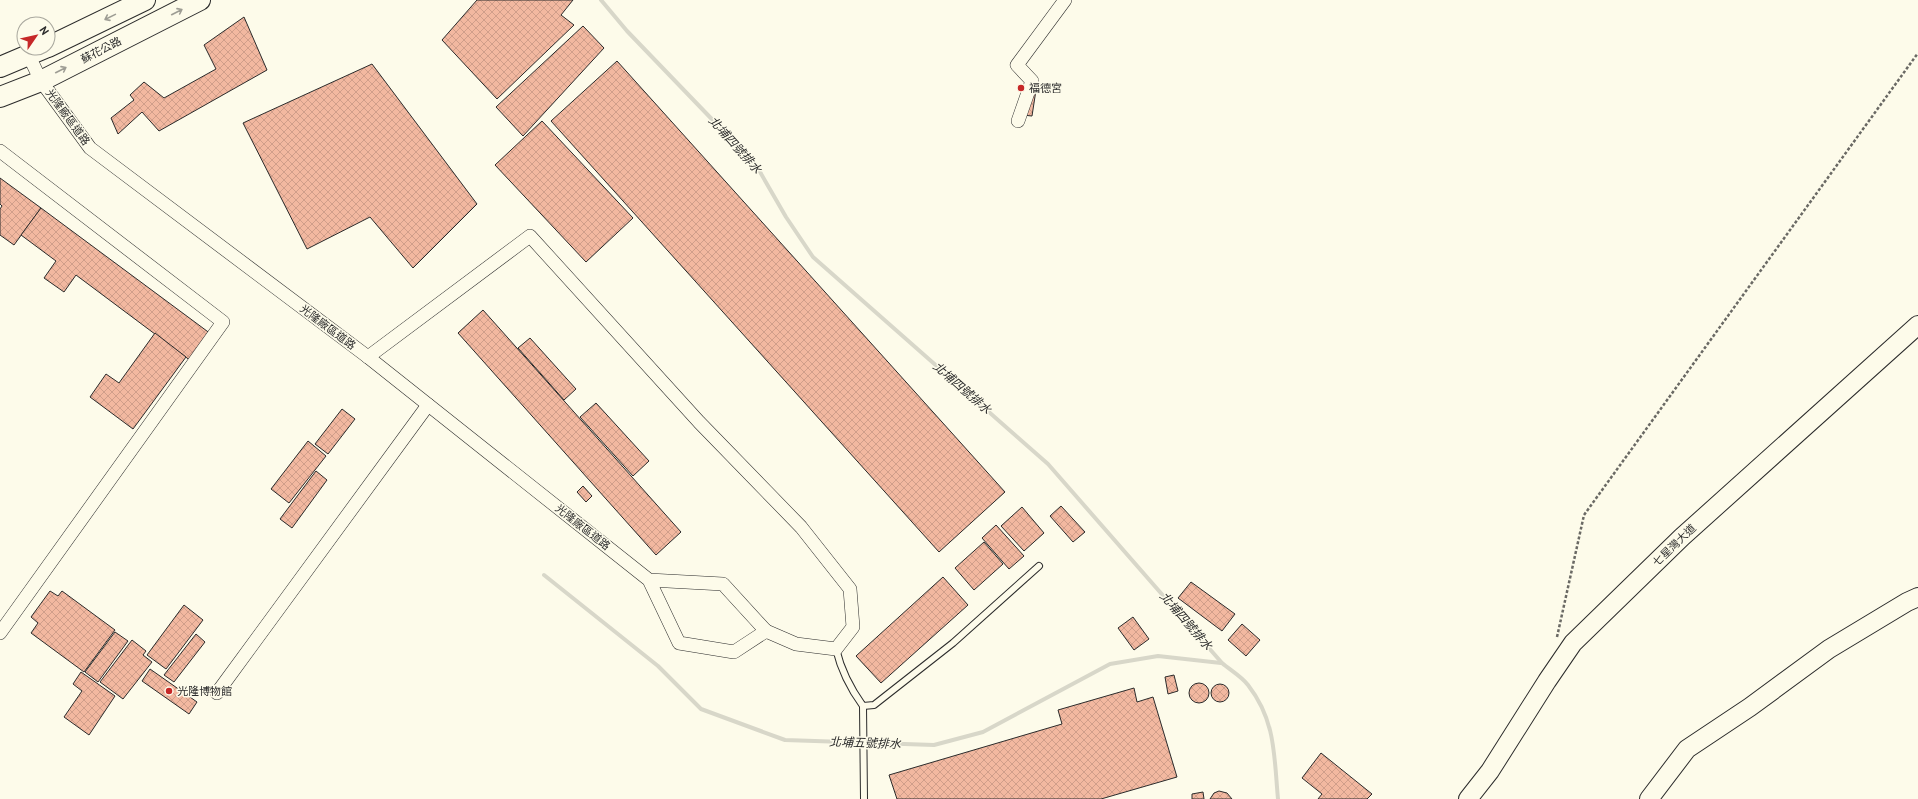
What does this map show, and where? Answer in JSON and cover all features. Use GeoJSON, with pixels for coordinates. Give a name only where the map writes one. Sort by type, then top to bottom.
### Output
{"type":"FeatureCollection","features":[{"type":"Feature","properties":{"kind":"main road"},"geometry":{"type":"LineString","coordinates":[[56,43],[145,0]]}},
{"type":"Feature","properties":{"kind":"main road","name":"蘇花公路"},"geometry":{"type":"LineString","coordinates":[[0,97],[41,81],[200,0]]}},
{"type":"Feature","properties":{"kind":"main road"},"geometry":{"type":"LineString","coordinates":[[0,67],[27,56]]}},
{"type":"Feature","properties":{"kind":"street"},"geometry":{"type":"LineString","coordinates":[[1018,121],[1032,80],[1017,65],[1065,0]]}},
{"type":"Feature","properties":{"kind":"street","name":"光隆廠區道路"},"geometry":{"type":"LineString","coordinates":[[38,56],[41,81],[90,148],[368,357],[649,580],[679,643],[734,652],[766,630]]}},
{"type":"Feature","properties":{"kind":"street"},"geometry":{"type":"LineString","coordinates":[[0,151],[223,322],[0,633]]}},
{"type":"Feature","properties":{"kind":"street"},"geometry":{"type":"LineString","coordinates":[[368,357],[530,236],[700,422],[801,527],[850,589],[853,627],[836,649],[796,644],[766,630],[723,584],[649,580]]}},
{"type":"Feature","properties":{"kind":"street","name":"七星灣大道"},"geometry":{"type":"LineString","coordinates":[[1468,799],[1490,771],[1547,680],[1573,644],[1682,536],[1918,325]]}},
{"type":"Feature","properties":{"kind":"street"},"geometry":{"type":"LineString","coordinates":[[217,693],[428,405]]}},
{"type":"Feature","properties":{"kind":"street"},"geometry":{"type":"LineString","coordinates":[[1648,799],[1686,749],[1750,707],[1829,649],[1907,602],[1918,597]]}},
{"type":"Feature","properties":{"kind":"lane"},"geometry":{"type":"LineString","coordinates":[[863,706],[874,705],[908,680],[953,643],[1038,566]]}},
{"type":"Feature","properties":{"kind":"lane"},"geometry":{"type":"LineString","coordinates":[[836,649],[840,667],[863,706],[864,799]]}},
{"type":"Feature","properties":{"kind":"path"},"geometry":{"type":"LineString","coordinates":[[1555,643],[1584,515],[1918,53]]}},
{"type":"Feature","properties":{"kind":"building"},"geometry":{"type":"Polygon","coordinates":[[[477,0],[573,0],[561,15],[574,25],[497,99],[442,40],[477,0]]]}},
{"type":"Feature","properties":{"kind":"building"},"geometry":{"type":"Polygon","coordinates":[[[244,17],[267,70],[159,131],[142,112],[118,134],[111,118],[134,100],[130,95],[144,82],[164,98],[216,69],[204,45],[244,17]]]}},
{"type":"Feature","properties":{"kind":"building"},"geometry":{"type":"Polygon","coordinates":[[[583,26],[604,48],[523,136],[496,107],[583,26]]]}},
{"type":"Feature","properties":{"kind":"building"},"geometry":{"type":"Polygon","coordinates":[[[617,61],[1005,492],[939,552],[551,121],[617,61]]]}},
{"type":"Feature","properties":{"kind":"building"},"geometry":{"type":"Polygon","coordinates":[[[372,64],[477,204],[413,268],[370,217],[307,249],[243,123],[372,64]]]}},
{"type":"Feature","properties":{"kind":"building"},"geometry":{"type":"Polygon","coordinates":[[[1027,88],[1036,90],[1032,116],[1022,115],[1027,88]]]}},
{"type":"Feature","properties":{"kind":"building"},"geometry":{"type":"Polygon","coordinates":[[[542,121],[633,218],[586,262],[495,165],[542,121]]]}},
{"type":"Feature","properties":{"kind":"building"},"geometry":{"type":"Polygon","coordinates":[[[0,178],[41,208],[14,245],[0,235],[0,209],[2,206],[0,204],[0,178]]]}},
{"type":"Feature","properties":{"kind":"building"},"geometry":{"type":"Polygon","coordinates":[[[41,208],[215,337],[195,364],[76,275],[64,292],[44,278],[56,261],[21,235],[41,208]]]}},
{"type":"Feature","properties":{"kind":"building"},"geometry":{"type":"Polygon","coordinates":[[[483,310],[681,532],[656,555],[458,333],[483,310]]]}},
{"type":"Feature","properties":{"kind":"building"},"geometry":{"type":"Polygon","coordinates":[[[155,333],[186,357],[133,429],[90,397],[106,374],[119,383],[155,333]]]}},
{"type":"Feature","properties":{"kind":"building"},"geometry":{"type":"Polygon","coordinates":[[[530,338],[576,389],[564,400],[518,348],[530,338]]]}},
{"type":"Feature","properties":{"kind":"building"},"geometry":{"type":"Polygon","coordinates":[[[596,403],[649,461],[633,476],[580,417],[596,403]]]}},
{"type":"Feature","properties":{"kind":"building"},"geometry":{"type":"Polygon","coordinates":[[[342,409],[355,419],[328,454],[315,444],[342,409]]]}},
{"type":"Feature","properties":{"kind":"building"},"geometry":{"type":"Polygon","coordinates":[[[308,441],[326,456],[289,503],[271,489],[308,441]]]}},
{"type":"Feature","properties":{"kind":"building"},"geometry":{"type":"Polygon","coordinates":[[[316,471],[327,480],[292,528],[280,519],[316,471]]]}},
{"type":"Feature","properties":{"kind":"building"},"geometry":{"type":"Polygon","coordinates":[[[583,486],[592,496],[586,502],[577,492],[583,486]]]}},
{"type":"Feature","properties":{"kind":"building"},"geometry":{"type":"Polygon","coordinates":[[[1061,506],[1085,532],[1073,542],[1050,516],[1061,506]]]}},
{"type":"Feature","properties":{"kind":"building"},"geometry":{"type":"Polygon","coordinates":[[[1022,507],[1044,533],[1024,551],[1001,526],[1022,507]]]}},
{"type":"Feature","properties":{"kind":"building"},"geometry":{"type":"Polygon","coordinates":[[[996,525],[1024,556],[1009,569],[982,538],[996,525]]]}},
{"type":"Feature","properties":{"kind":"building"},"geometry":{"type":"Polygon","coordinates":[[[984,542],[1003,564],[974,590],[955,568],[984,542]]]}},
{"type":"Feature","properties":{"kind":"building"},"geometry":{"type":"Polygon","coordinates":[[[943,577],[968,605],[881,683],[856,656],[943,577]]]}},
{"type":"Feature","properties":{"kind":"building"},"geometry":{"type":"Polygon","coordinates":[[[1191,582],[1235,614],[1222,631],[1178,598],[1191,582]]]}},
{"type":"Feature","properties":{"kind":"building"},"geometry":{"type":"Polygon","coordinates":[[[50,591],[58,596],[62,591],[115,630],[84,672],[31,633],[38,623],[31,617],[50,591]]]}},
{"type":"Feature","properties":{"kind":"building"},"geometry":{"type":"Polygon","coordinates":[[[184,605],[203,620],[166,669],[147,655],[184,605]]]}},
{"type":"Feature","properties":{"kind":"building"},"geometry":{"type":"Polygon","coordinates":[[[1133,617],[1149,639],[1134,650],[1118,628],[1133,617]]]}},
{"type":"Feature","properties":{"kind":"building"},"geometry":{"type":"Polygon","coordinates":[[[1242,624],[1260,640],[1246,656],[1228,640],[1242,624]]]}},
{"type":"Feature","properties":{"kind":"building"},"geometry":{"type":"Polygon","coordinates":[[[115,632],[128,641],[98,682],[85,672],[115,632]]]}},
{"type":"Feature","properties":{"kind":"building"},"geometry":{"type":"Polygon","coordinates":[[[196,634],[205,642],[174,682],[164,675],[196,634]]]}},
{"type":"Feature","properties":{"kind":"building"},"geometry":{"type":"Polygon","coordinates":[[[132,640],[146,651],[143,655],[152,662],[123,699],[100,682],[132,640]]]}},
{"type":"Feature","properties":{"kind":"building","name":"光隆博物館"},"geometry":{"type":"Polygon","coordinates":[[[150,669],[197,702],[189,714],[142,681],[150,669]]]}},
{"type":"Feature","properties":{"kind":"building"},"geometry":{"type":"Polygon","coordinates":[[[81,672],[115,696],[89,735],[64,717],[82,691],[73,684],[81,672]]]}},
{"type":"Feature","properties":{"kind":"building"},"geometry":{"type":"Polygon","coordinates":[[[1174,675],[1178,691],[1168,694],[1165,677],[1174,675]]]}},
{"type":"Feature","properties":{"kind":"building"},"geometry":{"type":"Polygon","coordinates":[[[1199,683],[1206,686],[1209,693],[1206,700],[1199,703],[1192,700],[1189,693],[1192,686],[1199,683]]]}},
{"type":"Feature","properties":{"kind":"building"},"geometry":{"type":"Polygon","coordinates":[[[1220,684],[1224,685],[1228,689],[1228,697],[1224,701],[1220,702],[1216,701],[1212,697],[1211,693],[1212,689],[1216,685],[1220,684]]]}},
{"type":"Feature","properties":{"kind":"building"},"geometry":{"type":"Polygon","coordinates":[[[1134,688],[1137,702],[1153,697],[1177,777],[1101,799],[897,799],[889,775],[1062,724],[1058,710],[1134,688]]]}},
{"type":"Feature","properties":{"kind":"building"},"geometry":{"type":"Polygon","coordinates":[[[1321,753],[1372,794],[1367,799],[1318,799],[1322,794],[1302,778],[1321,753]]]}},
{"type":"Feature","properties":{"kind":"building"},"geometry":{"type":"Polygon","coordinates":[[[1219,791],[1227,793],[1232,799],[1210,799],[1214,793],[1219,791]]]}},
{"type":"Feature","properties":{"kind":"building"},"geometry":{"type":"Polygon","coordinates":[[[1203,792],[1204,799],[1192,799],[1192,794],[1203,792]]]}},
{"type":"Feature","properties":{"kind":"waterway","name":"北埔四號排水"},"geometry":{"type":"LineString","coordinates":[[601,0],[627,31],[756,165],[786,217],[813,257],[1048,464],[1222,663],[1248,685],[1257,698],[1269,726],[1274,754],[1278,799]]}},
{"type":"Feature","properties":{"kind":"waterway","name":"北埔五號排水"},"geometry":{"type":"LineString","coordinates":[[544,575],[658,666],[701,709],[785,740],[934,745],[983,732],[1110,664],[1158,656],[1221,663]]}},
{"type":"Feature","properties":{"kind":"place","name":"福德宮"},"geometry":{"type":"Point","coordinates":[1021,88]}},
{"type":"Feature","properties":{"kind":"place","name":"光隆博物館"},"geometry":{"type":"Point","coordinates":[169,691]}}]}
